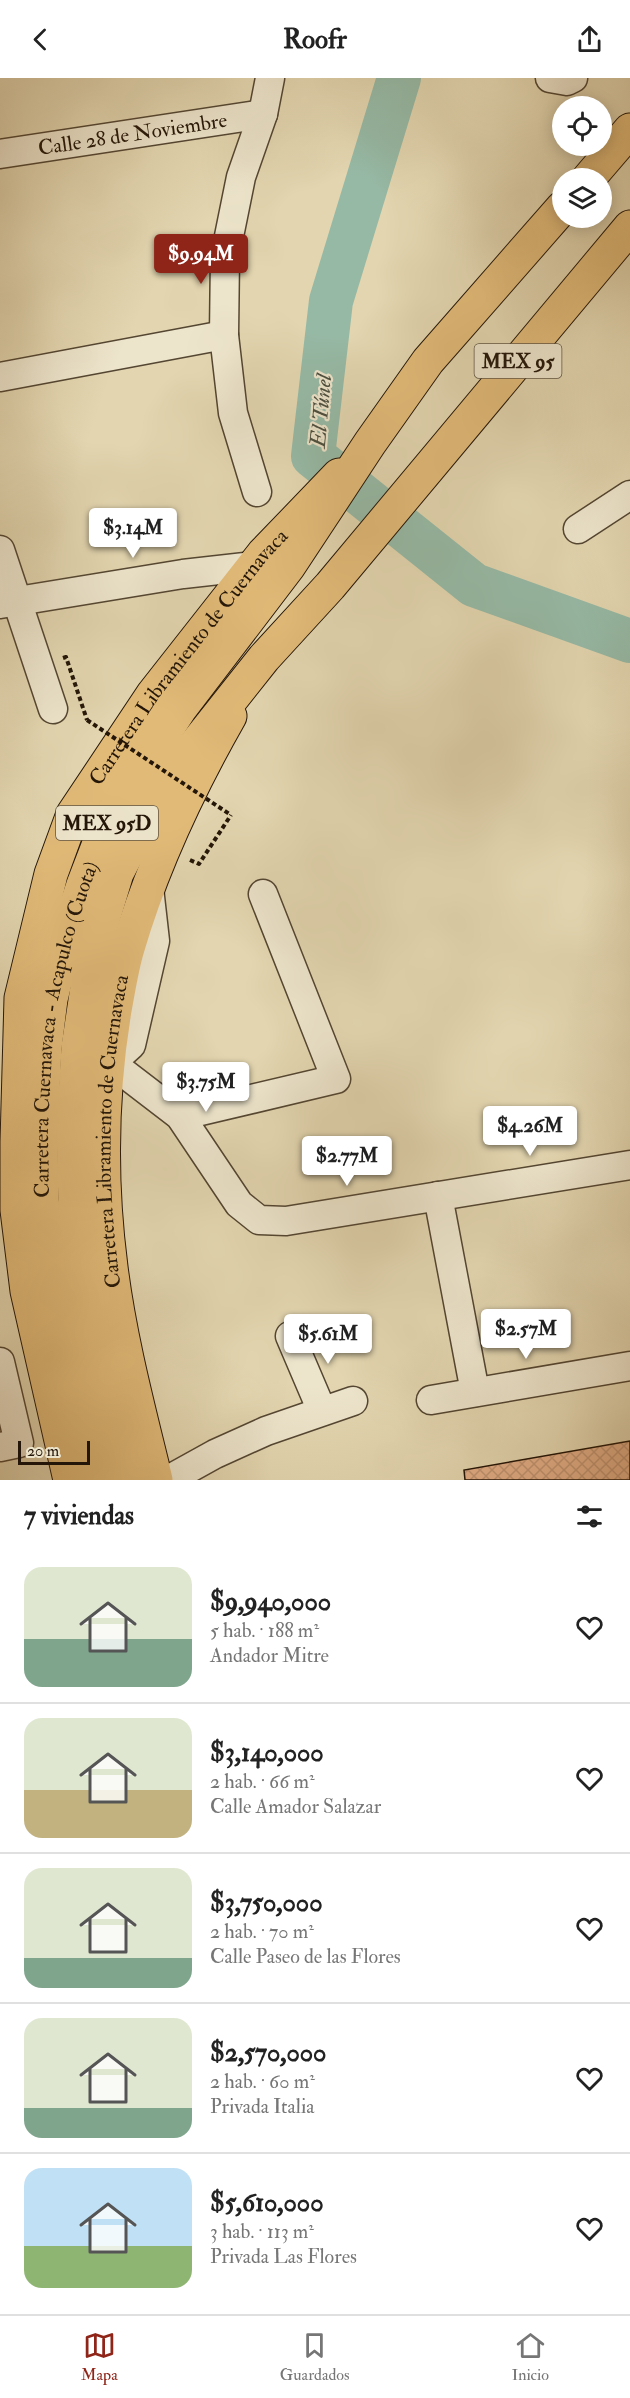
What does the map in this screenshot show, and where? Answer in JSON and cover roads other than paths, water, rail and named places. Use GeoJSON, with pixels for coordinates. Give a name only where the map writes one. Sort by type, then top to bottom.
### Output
{"type":"FeatureCollection","features":[{"type":"Feature","properties":{"kind":"main road"},"geometry":{"type":"LineString","coordinates":[[598,168],[630,130]]}},
{"type":"Feature","properties":{"kind":"main road","name":"MEX 95"},"geometry":{"type":"LineString","coordinates":[[370,443],[428,361],[552,220]]}},
{"type":"Feature","properties":{"kind":"main road","name":"Carretera Libramiento de Cuernavaca"},"geometry":{"type":"LineString","coordinates":[[156,1480],[125,1346],[111,1267],[103,1128],[107,1058],[127,949],[163,846],[210,752],[264,658],[330,586],[630,227]]}},
{"type":"Feature","properties":{"kind":"main road","name":"Carretera Cuernavaca - Acapulco (Cuota)"},"geometry":{"type":"LineString","coordinates":[[102,1480],[54,1281],[42,1200],[41,1130],[45,1048],[51,999],[66,937],[108,820],[180,709],[268,562],[370,443]]}},
{"type":"Feature","properties":{"kind":"main road","name":"Carretera Libramiento de Cuernavaca"},"geometry":{"type":"LineString","coordinates":[[70,1480],[27,1291],[17,1210],[21,998],[51,874],[74,814],[153,694],[268,562]]}},
{"type":"Feature","properties":{"kind":"main road","name":"Carretera Cuernavaca - Acapulco (Cuota)"},"geometry":{"type":"LineString","coordinates":[[128,1480],[98,1355],[83,1277],[75,1206],[74,1115],[78,1047],[88,981],[98,936],[117,873],[130,846],[160,793],[264,658]]}},
{"type":"Feature","properties":{"kind":"street"},"geometry":{"type":"LineString","coordinates":[[257,492],[233,413],[224,335],[225,256],[241,177],[263,114],[270,78]]}},
{"type":"Feature","properties":{"kind":"street"},"geometry":{"type":"LineString","coordinates":[[550,78],[567,81],[573,78]]}},
{"type":"Feature","properties":{"kind":"street","name":"Calle 28 de Noviembre"},"geometry":{"type":"LineString","coordinates":[[0,154],[263,114]]}},
{"type":"Feature","properties":{"kind":"street"},"geometry":{"type":"LineString","coordinates":[[0,377],[224,335]]}},
{"type":"Feature","properties":{"kind":"street"},"geometry":{"type":"LineString","coordinates":[[578,530],[630,495]]}},
{"type":"Feature","properties":{"kind":"street"},"geometry":{"type":"LineString","coordinates":[[0,550],[9,602],[53,709]]}},
{"type":"Feature","properties":{"kind":"street"},"geometry":{"type":"LineString","coordinates":[[9,602],[268,562]]}},
{"type":"Feature","properties":{"kind":"street"},"geometry":{"type":"LineString","coordinates":[[180,1116],[336,1079],[263,894]]}},
{"type":"Feature","properties":{"kind":"street"},"geometry":{"type":"LineString","coordinates":[[107,1058],[180,1116],[239,1204],[259,1220],[286,1221],[630,1165]]}},
{"type":"Feature","properties":{"kind":"street"},"geometry":{"type":"LineString","coordinates":[[438,1196],[475,1392]]}},
{"type":"Feature","properties":{"kind":"street"},"geometry":{"type":"LineString","coordinates":[[290,1336],[322,1411]]}},
{"type":"Feature","properties":{"kind":"street"},"geometry":{"type":"LineString","coordinates":[[0,1362],[9,1445]]}},
{"type":"Feature","properties":{"kind":"street"},"geometry":{"type":"LineString","coordinates":[[430,1400],[630,1366]]}},
{"type":"Feature","properties":{"kind":"street"},"geometry":{"type":"LineString","coordinates":[[168,1480],[214,1454],[266,1431],[353,1401]]}},
{"type":"Feature","properties":{"kind":"waterway","name":"El Túnel"},"geometry":{"type":"LineString","coordinates":[[399,78],[331,301],[313,456],[474,585],[630,641]]}}]}
